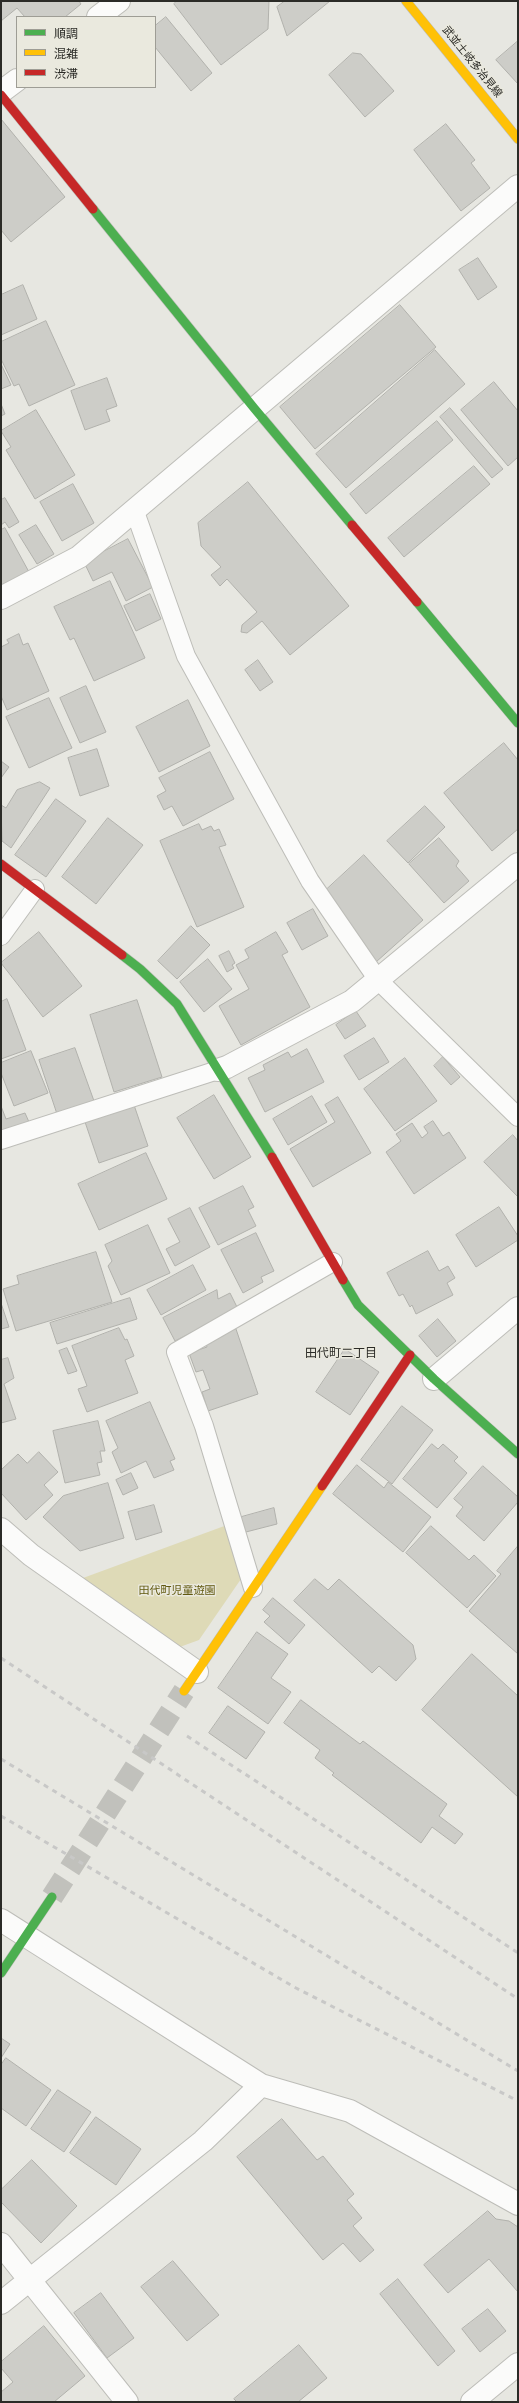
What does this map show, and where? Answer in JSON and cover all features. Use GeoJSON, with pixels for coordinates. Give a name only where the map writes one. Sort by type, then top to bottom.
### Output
{"type":"FeatureCollection","features":[{"type":"Feature","properties":{"kind":"street"},"geometry":{"type":"LineString","coordinates":[[99,16],[119,1]]}},
{"type":"Feature","properties":{"kind":"street","name":"武並土岐多治見線"},"geometry":{"type":"LineString","coordinates":[[406,1],[518,139]]}},
{"type":"Feature","properties":{"kind":"street"},"geometry":{"type":"LineString","coordinates":[[16,81],[1,93],[254,408],[518,723]]}},
{"type":"Feature","properties":{"kind":"street"},"geometry":{"type":"LineString","coordinates":[[1,598],[79,557],[518,186]]}},
{"type":"Feature","properties":{"kind":"street"},"geometry":{"type":"LineString","coordinates":[[1,864],[140,969],[177,1004],[358,1305],[434,1379],[518,1454]]}},
{"type":"Feature","properties":{"kind":"street"},"geometry":{"type":"LineString","coordinates":[[218,1070],[352,1002],[518,864]]}},
{"type":"Feature","properties":{"kind":"street"},"geometry":{"type":"LineString","coordinates":[[434,1379],[518,1308]]}},
{"type":"Feature","properties":{"kind":"street"},"geometry":{"type":"LineString","coordinates":[[184,1692],[410,1355]]}},
{"type":"Feature","properties":{"kind":"street"},"geometry":{"type":"LineString","coordinates":[[1,1529],[31,1555],[197,1672]]}},
{"type":"Feature","properties":{"kind":"street"},"geometry":{"type":"LineString","coordinates":[[1,1973],[52,1897]]}},
{"type":"Feature","properties":{"kind":"street"},"geometry":{"type":"LineString","coordinates":[[1,1920],[261,2085],[350,2111],[518,2204]]}},
{"type":"Feature","properties":{"kind":"street"},"geometry":{"type":"LineString","coordinates":[[1,2303],[203,2141],[261,2085]]}},
{"type":"Feature","properties":{"kind":"street"},"geometry":{"type":"LineString","coordinates":[[1,2244],[127,2402]]}},
{"type":"Feature","properties":{"kind":"street"},"geometry":{"type":"LineString","coordinates":[[472,2402],[518,2364]]}},
{"type":"Feature","properties":{"kind":"lane"},"geometry":{"type":"LineString","coordinates":[[134,509],[186,656],[310,881],[378,980],[518,1117]]}},
{"type":"Feature","properties":{"kind":"lane"},"geometry":{"type":"LineString","coordinates":[[1,936],[34,888]]}},
{"type":"Feature","properties":{"kind":"lane"},"geometry":{"type":"LineString","coordinates":[[1,1140],[218,1070]]}},
{"type":"Feature","properties":{"kind":"lane"},"geometry":{"type":"LineString","coordinates":[[253,1588],[204,1426],[176,1352],[333,1262]]}},
{"type":"Feature","properties":{"kind":"green space","name":"田代町児童遊園"},"geometry":{"type":"Polygon","coordinates":[[[227,1525],[241,1579],[199,1640],[177,1648],[83,1578],[227,1525]]]}},
{"type":"Feature","properties":{"kind":"building"},"geometry":{"type":"Polygon","coordinates":[[[1,1],[79,1],[81,4],[66,16],[24,16],[17,8],[1,21],[1,1]]]}},
{"type":"Feature","properties":{"kind":"building"},"geometry":{"type":"Polygon","coordinates":[[[177,1],[269,1],[268,29],[221,65],[174,4],[177,1]]]}},
{"type":"Feature","properties":{"kind":"building"},"geometry":{"type":"Polygon","coordinates":[[[285,1],[330,1],[287,36],[277,7],[285,1]]]}},
{"type":"Feature","properties":{"kind":"building"},"geometry":{"type":"Polygon","coordinates":[[[166,17],[212,73],[191,91],[156,48],[156,25],[166,17]]]}},
{"type":"Feature","properties":{"kind":"building"},"geometry":{"type":"Polygon","coordinates":[[[518,41],[518,84],[496,60],[518,41]]]}},
{"type":"Feature","properties":{"kind":"building"},"geometry":{"type":"Polygon","coordinates":[[[353,53],[361,54],[394,91],[365,117],[329,75],[353,53]]]}},
{"type":"Feature","properties":{"kind":"building"},"geometry":{"type":"Polygon","coordinates":[[[1,119],[65,197],[11,242],[1,230],[1,119]]]}},
{"type":"Feature","properties":{"kind":"building"},"geometry":{"type":"Polygon","coordinates":[[[446,124],[475,160],[471,163],[490,188],[461,211],[414,150],[446,124]]]}},
{"type":"Feature","properties":{"kind":"building"},"geometry":{"type":"Polygon","coordinates":[[[478,258],[497,287],[478,300],[459,270],[478,258]]]}},
{"type":"Feature","properties":{"kind":"building"},"geometry":{"type":"Polygon","coordinates":[[[23,285],[37,319],[1,335],[1,295],[23,285]]]}},
{"type":"Feature","properties":{"kind":"building"},"geometry":{"type":"Polygon","coordinates":[[[400,305],[436,347],[315,449],[280,407],[400,305]]]}},
{"type":"Feature","properties":{"kind":"building"},"geometry":{"type":"Polygon","coordinates":[[[46,321],[75,385],[29,406],[19,384],[14,386],[1,359],[1,342],[46,321]]]}},
{"type":"Feature","properties":{"kind":"building"},"geometry":{"type":"Polygon","coordinates":[[[435,350],[465,384],[346,488],[316,454],[435,350]]]}},
{"type":"Feature","properties":{"kind":"building"},"geometry":{"type":"Polygon","coordinates":[[[1,364],[11,385],[1,389],[1,364]]]}},
{"type":"Feature","properties":{"kind":"building"},"geometry":{"type":"Polygon","coordinates":[[[107,378],[117,406],[106,410],[110,421],[85,430],[71,391],[107,378]]]}},
{"type":"Feature","properties":{"kind":"building"},"geometry":{"type":"Polygon","coordinates":[[[494,382],[518,411],[518,457],[508,466],[461,410],[494,382]]]}},
{"type":"Feature","properties":{"kind":"building"},"geometry":{"type":"Polygon","coordinates":[[[1,404],[5,414],[1,416],[1,404]]]}},
{"type":"Feature","properties":{"kind":"building"},"geometry":{"type":"Polygon","coordinates":[[[450,408],[503,469],[492,478],[440,417],[450,408]]]}},
{"type":"Feature","properties":{"kind":"building"},"geometry":{"type":"Polygon","coordinates":[[[36,410],[75,475],[35,499],[6,450],[11,447],[1,431],[36,410]]]}},
{"type":"Feature","properties":{"kind":"building"},"geometry":{"type":"Polygon","coordinates":[[[437,421],[453,440],[366,514],[350,494],[437,421]]]}},
{"type":"Feature","properties":{"kind":"building"},"geometry":{"type":"Polygon","coordinates":[[[474,466],[490,484],[404,557],[388,538],[474,466]]]}},
{"type":"Feature","properties":{"kind":"building"},"geometry":{"type":"Polygon","coordinates":[[[248,482],[349,606],[290,655],[262,621],[247,633],[241,632],[242,625],[257,612],[227,579],[220,586],[211,575],[221,567],[201,546],[198,523],[248,482]]]}},
{"type":"Feature","properties":{"kind":"building"},"geometry":{"type":"Polygon","coordinates":[[[73,484],[94,523],[62,541],[40,502],[73,484]]]}},
{"type":"Feature","properties":{"kind":"building"},"geometry":{"type":"Polygon","coordinates":[[[5,498],[19,522],[9,528],[5,522],[1,525],[1,500],[5,498]]]}},
{"type":"Feature","properties":{"kind":"building"},"geometry":{"type":"Polygon","coordinates":[[[36,525],[54,554],[37,564],[19,535],[36,525]]]}},
{"type":"Feature","properties":{"kind":"building"},"geometry":{"type":"Polygon","coordinates":[[[5,528],[29,572],[1,588],[1,530],[5,528]]]}},
{"type":"Feature","properties":{"kind":"building"},"geometry":{"type":"Polygon","coordinates":[[[128,539],[153,587],[126,601],[112,572],[93,581],[84,562],[128,539]]]}},
{"type":"Feature","properties":{"kind":"building"},"geometry":{"type":"Polygon","coordinates":[[[110,581],[145,658],[94,681],[74,638],[70,640],[54,607],[110,581]]]}},
{"type":"Feature","properties":{"kind":"building"},"geometry":{"type":"Polygon","coordinates":[[[150,594],[161,619],[136,631],[124,606],[150,594]]]}},
{"type":"Feature","properties":{"kind":"building"},"geometry":{"type":"Polygon","coordinates":[[[19,634],[23,645],[28,643],[49,691],[7,710],[1,696],[1,647],[9,643],[7,640],[19,634]]]}},
{"type":"Feature","properties":{"kind":"building"},"geometry":{"type":"Polygon","coordinates":[[[258,660],[273,682],[260,691],[245,670],[258,660]]]}},
{"type":"Feature","properties":{"kind":"building"},"geometry":{"type":"Polygon","coordinates":[[[86,686],[106,732],[80,743],[60,698],[86,686]]]}},
{"type":"Feature","properties":{"kind":"building"},"geometry":{"type":"Polygon","coordinates":[[[49,698],[72,748],[29,768],[6,717],[49,698]]]}},
{"type":"Feature","properties":{"kind":"building"},"geometry":{"type":"Polygon","coordinates":[[[188,700],[210,746],[159,772],[136,727],[188,700]]]}},
{"type":"Feature","properties":{"kind":"building"},"geometry":{"type":"Polygon","coordinates":[[[504,743],[518,760],[518,829],[492,851],[444,793],[504,743]]]}},
{"type":"Feature","properties":{"kind":"building"},"geometry":{"type":"Polygon","coordinates":[[[97,749],[109,786],[80,796],[68,758],[97,749]]]}},
{"type":"Feature","properties":{"kind":"building"},"geometry":{"type":"Polygon","coordinates":[[[210,752],[234,799],[183,826],[172,806],[164,810],[157,796],[166,791],[159,778],[210,752]]]}},
{"type":"Feature","properties":{"kind":"building"},"geometry":{"type":"Polygon","coordinates":[[[1,761],[9,767],[1,778],[1,761]]]}},
{"type":"Feature","properties":{"kind":"building"},"geometry":{"type":"Polygon","coordinates":[[[40,782],[50,788],[11,848],[2,841],[1,805],[6,808],[17,790],[40,782]]]}},
{"type":"Feature","properties":{"kind":"building"},"geometry":{"type":"Polygon","coordinates":[[[56,799],[86,821],[46,877],[15,855],[56,799]]]}},
{"type":"Feature","properties":{"kind":"building"},"geometry":{"type":"Polygon","coordinates":[[[425,806],[445,827],[408,863],[387,841],[425,806]]]}},
{"type":"Feature","properties":{"kind":"building"},"geometry":{"type":"Polygon","coordinates":[[[108,818],[143,845],[96,904],[62,877],[108,818]]]}},
{"type":"Feature","properties":{"kind":"building"},"geometry":{"type":"Polygon","coordinates":[[[199,824],[202,830],[211,826],[214,831],[219,829],[226,845],[219,847],[244,907],[197,927],[160,841],[199,824]]]}},
{"type":"Feature","properties":{"kind":"building"},"geometry":{"type":"Polygon","coordinates":[[[439,838],[459,861],[456,866],[469,881],[444,903],[409,864],[439,838]]]}},
{"type":"Feature","properties":{"kind":"building"},"geometry":{"type":"Polygon","coordinates":[[[364,855],[423,920],[376,962],[325,891],[364,855]]]}},
{"type":"Feature","properties":{"kind":"building"},"geometry":{"type":"Polygon","coordinates":[[[313,909],[328,936],[302,950],[287,923],[313,909]]]}},
{"type":"Feature","properties":{"kind":"building"},"geometry":{"type":"Polygon","coordinates":[[[191,926],[210,945],[177,979],[158,961],[191,926]]]}},
{"type":"Feature","properties":{"kind":"building"},"geometry":{"type":"Polygon","coordinates":[[[39,932],[82,986],[43,1017],[1,963],[39,932]]]}},
{"type":"Feature","properties":{"kind":"building"},"geometry":{"type":"Polygon","coordinates":[[[276,932],[288,952],[282,955],[310,1007],[241,1045],[219,1006],[249,989],[236,965],[249,958],[245,950],[276,932]]]}},
{"type":"Feature","properties":{"kind":"building"},"geometry":{"type":"Polygon","coordinates":[[[229,951],[235,963],[232,965],[234,968],[227,972],[219,956],[229,951]]]}},
{"type":"Feature","properties":{"kind":"building"},"geometry":{"type":"Polygon","coordinates":[[[208,959],[232,989],[204,1012],[180,982],[208,959]]]}},
{"type":"Feature","properties":{"kind":"building"},"geometry":{"type":"Polygon","coordinates":[[[7,999],[26,1050],[1,1059],[1,1002],[7,999]]]}},
{"type":"Feature","properties":{"kind":"building"},"geometry":{"type":"Polygon","coordinates":[[[137,1000],[162,1077],[114,1092],[90,1015],[137,1000]]]}},
{"type":"Feature","properties":{"kind":"building"},"geometry":{"type":"Polygon","coordinates":[[[356,1011],[366,1026],[345,1039],[336,1025],[356,1011]]]}},
{"type":"Feature","properties":{"kind":"building"},"geometry":{"type":"Polygon","coordinates":[[[374,1038],[389,1062],[359,1080],[344,1056],[374,1038]]]}},
{"type":"Feature","properties":{"kind":"building"},"geometry":{"type":"Polygon","coordinates":[[[75,1048],[94,1101],[57,1114],[39,1060],[75,1048]]]}},
{"type":"Feature","properties":{"kind":"building"},"geometry":{"type":"Polygon","coordinates":[[[307,1049],[324,1082],[265,1112],[248,1078],[265,1070],[263,1065],[288,1052],[291,1057],[307,1049]]]}},
{"type":"Feature","properties":{"kind":"building"},"geometry":{"type":"Polygon","coordinates":[[[31,1051],[48,1093],[14,1106],[1,1073],[1,1063],[31,1051]]]}},
{"type":"Feature","properties":{"kind":"building"},"geometry":{"type":"Polygon","coordinates":[[[443,1057],[460,1077],[451,1085],[434,1066],[443,1057]]]}},
{"type":"Feature","properties":{"kind":"building"},"geometry":{"type":"Polygon","coordinates":[[[405,1058],[437,1101],[395,1131],[364,1089],[405,1058]]]}},
{"type":"Feature","properties":{"kind":"building"},"geometry":{"type":"Polygon","coordinates":[[[214,1095],[251,1157],[214,1179],[177,1118],[214,1095]]]}},
{"type":"Feature","properties":{"kind":"building"},"geometry":{"type":"Polygon","coordinates":[[[312,1096],[327,1122],[288,1145],[273,1119],[312,1096]]]}},
{"type":"Feature","properties":{"kind":"building"},"geometry":{"type":"Polygon","coordinates":[[[338,1097],[371,1153],[313,1187],[290,1149],[335,1122],[325,1105],[338,1097]]]}},
{"type":"Feature","properties":{"kind":"building"},"geometry":{"type":"Polygon","coordinates":[[[133,1102],[148,1146],[99,1163],[84,1119],[133,1102]]]}},
{"type":"Feature","properties":{"kind":"building"},"geometry":{"type":"Polygon","coordinates":[[[1,1106],[6,1119],[25,1113],[29,1122],[1,1131],[1,1106]]]}},
{"type":"Feature","properties":{"kind":"building"},"geometry":{"type":"Polygon","coordinates":[[[433,1121],[443,1136],[449,1132],[466,1158],[414,1194],[386,1152],[401,1141],[396,1134],[412,1123],[422,1138],[428,1133],[424,1127],[433,1121]]]}},
{"type":"Feature","properties":{"kind":"building"},"geometry":{"type":"Polygon","coordinates":[[[513,1135],[518,1141],[518,1197],[484,1162],[513,1135]]]}},
{"type":"Feature","properties":{"kind":"building"},"geometry":{"type":"Polygon","coordinates":[[[146,1153],[167,1199],[99,1230],[78,1184],[146,1153]]]}},
{"type":"Feature","properties":{"kind":"building"},"geometry":{"type":"Polygon","coordinates":[[[243,1186],[254,1207],[248,1210],[256,1226],[218,1245],[199,1208],[243,1186]]]}},
{"type":"Feature","properties":{"kind":"building"},"geometry":{"type":"Polygon","coordinates":[[[499,1207],[518,1236],[518,1240],[476,1267],[456,1235],[499,1207]]]}},
{"type":"Feature","properties":{"kind":"building"},"geometry":{"type":"Polygon","coordinates":[[[190,1208],[210,1247],[175,1266],[166,1249],[180,1242],[168,1219],[190,1208]]]}},
{"type":"Feature","properties":{"kind":"building"},"geometry":{"type":"Polygon","coordinates":[[[148,1225],[170,1273],[121,1295],[108,1266],[112,1261],[105,1245],[148,1225]]]}},
{"type":"Feature","properties":{"kind":"building"},"geometry":{"type":"Polygon","coordinates":[[[256,1233],[274,1271],[261,1277],[263,1282],[243,1293],[221,1250],[256,1233]]]}},
{"type":"Feature","properties":{"kind":"building"},"geometry":{"type":"Polygon","coordinates":[[[428,1251],[439,1271],[448,1266],[455,1278],[447,1283],[453,1295],[416,1314],[412,1305],[410,1307],[403,1294],[399,1296],[387,1273],[428,1251]]]}},
{"type":"Feature","properties":{"kind":"building"},"geometry":{"type":"Polygon","coordinates":[[[96,1252],[112,1302],[16,1331],[3,1289],[19,1284],[17,1276],[96,1252]]]}},
{"type":"Feature","properties":{"kind":"building"},"geometry":{"type":"Polygon","coordinates":[[[193,1265],[206,1290],[161,1315],[147,1290],[193,1265]]]}},
{"type":"Feature","properties":{"kind":"building"},"geometry":{"type":"Polygon","coordinates":[[[217,1290],[218,1299],[230,1293],[238,1309],[175,1341],[163,1318],[217,1290]]]}},
{"type":"Feature","properties":{"kind":"building"},"geometry":{"type":"Polygon","coordinates":[[[130,1298],[137,1319],[57,1344],[50,1323],[130,1298]]]}},
{"type":"Feature","properties":{"kind":"building"},"geometry":{"type":"Polygon","coordinates":[[[1,1303],[9,1327],[1,1329],[1,1303]]]}},
{"type":"Feature","properties":{"kind":"building"},"geometry":{"type":"Polygon","coordinates":[[[438,1319],[456,1341],[437,1357],[419,1336],[438,1319]]]}},
{"type":"Feature","properties":{"kind":"building"},"geometry":{"type":"Polygon","coordinates":[[[119,1328],[125,1340],[127,1339],[134,1356],[125,1360],[138,1393],[87,1412],[78,1389],[87,1386],[72,1346],[119,1328]]]}},
{"type":"Feature","properties":{"kind":"building"},"geometry":{"type":"Polygon","coordinates":[[[236,1329],[258,1394],[208,1411],[202,1392],[210,1389],[203,1370],[196,1372],[189,1353],[207,1347],[205,1340],[236,1329]]]}},
{"type":"Feature","properties":{"kind":"building"},"geometry":{"type":"Polygon","coordinates":[[[67,1348],[77,1371],[68,1374],[59,1351],[67,1348]]]}},
{"type":"Feature","properties":{"kind":"building"},"geometry":{"type":"Polygon","coordinates":[[[345,1349],[379,1372],[350,1415],[316,1392],[345,1349]]]}},
{"type":"Feature","properties":{"kind":"building"},"geometry":{"type":"Polygon","coordinates":[[[8,1358],[14,1378],[4,1384],[16,1419],[1,1423],[1,1360],[8,1358]]]}},
{"type":"Feature","properties":{"kind":"building"},"geometry":{"type":"Polygon","coordinates":[[[150,1402],[175,1459],[170,1461],[174,1470],[154,1478],[146,1461],[121,1473],[112,1452],[118,1448],[106,1421],[150,1402]]]}},
{"type":"Feature","properties":{"kind":"building"},"geometry":{"type":"Polygon","coordinates":[[[402,1406],[433,1430],[392,1484],[361,1460],[402,1406]]]}},
{"type":"Feature","properties":{"kind":"building"},"geometry":{"type":"Polygon","coordinates":[[[98,1421],[105,1451],[100,1451],[102,1462],[97,1463],[100,1475],[65,1483],[53,1431],[98,1421]]]}},
{"type":"Feature","properties":{"kind":"building"},"geometry":{"type":"Polygon","coordinates":[[[432,1444],[438,1449],[443,1444],[458,1457],[454,1461],[467,1473],[437,1508],[403,1479],[432,1444]]]}},
{"type":"Feature","properties":{"kind":"building"},"geometry":{"type":"Polygon","coordinates":[[[39,1452],[58,1472],[44,1485],[53,1495],[26,1520],[1,1493],[1,1470],[18,1454],[27,1463],[39,1452]]]}},
{"type":"Feature","properties":{"kind":"building"},"geometry":{"type":"Polygon","coordinates":[[[357,1465],[384,1488],[388,1482],[431,1517],[403,1552],[333,1494],[357,1465]]]}},
{"type":"Feature","properties":{"kind":"building"},"geometry":{"type":"Polygon","coordinates":[[[483,1466],[518,1497],[518,1502],[484,1541],[456,1516],[463,1507],[454,1499],[483,1466]]]}},
{"type":"Feature","properties":{"kind":"building"},"geometry":{"type":"Polygon","coordinates":[[[131,1473],[138,1488],[123,1495],[116,1480],[131,1473]]]}},
{"type":"Feature","properties":{"kind":"building"},"geometry":{"type":"Polygon","coordinates":[[[108,1483],[124,1538],[80,1551],[43,1517],[63,1496],[108,1483]]]}},
{"type":"Feature","properties":{"kind":"building"},"geometry":{"type":"Polygon","coordinates":[[[154,1505],[162,1532],[136,1540],[128,1512],[154,1505]]]}},
{"type":"Feature","properties":{"kind":"building"},"geometry":{"type":"Polygon","coordinates":[[[274,1508],[277,1524],[242,1533],[238,1518],[274,1508]]]}},
{"type":"Feature","properties":{"kind":"building"},"geometry":{"type":"Polygon","coordinates":[[[431,1526],[469,1560],[474,1555],[496,1576],[467,1608],[406,1553],[431,1526]]]}},
{"type":"Feature","properties":{"kind":"building"},"geometry":{"type":"Polygon","coordinates":[[[518,1546],[518,1654],[469,1611],[501,1574],[497,1571],[518,1546]]]}},
{"type":"Feature","properties":{"kind":"building"},"geometry":{"type":"Polygon","coordinates":[[[315,1579],[328,1590],[339,1579],[413,1645],[416,1659],[396,1681],[379,1666],[372,1673],[294,1601],[315,1579]]]}},
{"type":"Feature","properties":{"kind":"building"},"geometry":{"type":"Polygon","coordinates":[[[273,1598],[305,1625],[289,1644],[264,1622],[270,1616],[263,1610],[273,1598]]]}},
{"type":"Feature","properties":{"kind":"building"},"geometry":{"type":"Polygon","coordinates":[[[257,1632],[288,1654],[271,1678],[291,1692],[268,1724],[218,1688],[257,1632]]]}},
{"type":"Feature","properties":{"kind":"building"},"geometry":{"type":"Polygon","coordinates":[[[472,1654],[518,1696],[518,1797],[422,1710],[472,1654]]]}},
{"type":"Feature","properties":{"kind":"building"},"geometry":{"type":"Polygon","coordinates":[[[301,1700],[360,1744],[363,1741],[447,1804],[439,1816],[463,1834],[455,1844],[432,1827],[421,1843],[332,1775],[334,1773],[315,1758],[320,1750],[284,1723],[301,1700]]]}},
{"type":"Feature","properties":{"kind":"building"},"geometry":{"type":"Polygon","coordinates":[[[228,1706],[265,1732],[246,1759],[209,1733],[228,1706]]]}},
{"type":"Feature","properties":{"kind":"building"},"geometry":{"type":"Polygon","coordinates":[[[1,2038],[10,2044],[1,2058],[1,2038]]]}},
{"type":"Feature","properties":{"kind":"building"},"geometry":{"type":"Polygon","coordinates":[[[6,2058],[51,2090],[26,2126],[1,2108],[1,2065],[6,2058]]]}},
{"type":"Feature","properties":{"kind":"building"},"geometry":{"type":"Polygon","coordinates":[[[58,2090],[91,2112],[64,2152],[31,2129],[58,2090]]]}},
{"type":"Feature","properties":{"kind":"building"},"geometry":{"type":"Polygon","coordinates":[[[96,2117],[141,2149],[116,2185],[70,2153],[96,2117]]]}},
{"type":"Feature","properties":{"kind":"building"},"geometry":{"type":"Polygon","coordinates":[[[282,2119],[317,2160],[323,2156],[354,2194],[347,2200],[362,2218],[353,2226],[374,2250],[360,2262],[343,2243],[323,2260],[237,2157],[282,2119]]]}},
{"type":"Feature","properties":{"kind":"building"},"geometry":{"type":"Polygon","coordinates":[[[32,2160],[77,2206],[41,2243],[1,2202],[1,2190],[32,2160]]]}},
{"type":"Feature","properties":{"kind":"building"},"geometry":{"type":"Polygon","coordinates":[[[488,2211],[496,2219],[509,2221],[518,2227],[518,2292],[489,2259],[448,2293],[424,2265],[488,2211]]]}},
{"type":"Feature","properties":{"kind":"building"},"geometry":{"type":"Polygon","coordinates":[[[173,2261],[219,2315],[187,2341],[141,2287],[173,2261]]]}},
{"type":"Feature","properties":{"kind":"building"},"geometry":{"type":"Polygon","coordinates":[[[398,2279],[455,2351],[438,2366],[380,2294],[398,2279]]]}},
{"type":"Feature","properties":{"kind":"building"},"geometry":{"type":"Polygon","coordinates":[[[101,2293],[134,2338],[107,2358],[74,2313],[101,2293]]]}},
{"type":"Feature","properties":{"kind":"building"},"geometry":{"type":"Polygon","coordinates":[[[488,2309],[506,2331],[480,2352],[462,2329],[488,2309]]]}},
{"type":"Feature","properties":{"kind":"building"},"geometry":{"type":"Polygon","coordinates":[[[44,2326],[85,2376],[54,2402],[1,2402],[1,2392],[13,2382],[1,2368],[1,2362],[44,2326]]]}},
{"type":"Feature","properties":{"kind":"building"},"geometry":{"type":"Polygon","coordinates":[[[299,2345],[327,2378],[298,2402],[237,2402],[234,2399],[299,2345]]]}},
{"type":"Feature","properties":{"kind":"tunnel"},"geometry":{"type":"LineString","coordinates":[[52,1897],[184,1691]]}},
{"type":"Feature","properties":{"kind":"railway"},"geometry":{"type":"LineString","coordinates":[[1,1658],[518,1999]]}},
{"type":"Feature","properties":{"kind":"railway"},"geometry":{"type":"LineString","coordinates":[[187,1736],[518,1953]]}},
{"type":"Feature","properties":{"kind":"railway"},"geometry":{"type":"LineString","coordinates":[[1,1759],[518,2071]]}},
{"type":"Feature","properties":{"kind":"railway"},"geometry":{"type":"LineString","coordinates":[[1,1816],[296,1988],[518,2101]]}},
{"type":"Feature","properties":{"kind":"traffic: fast"},"geometry":{"type":"LineString","coordinates":[[93,209],[254,408],[352,525]]}},
{"type":"Feature","properties":{"kind":"traffic: fast"},"geometry":{"type":"LineString","coordinates":[[417,602],[518,723]]}},
{"type":"Feature","properties":{"kind":"traffic: fast"},"geometry":{"type":"LineString","coordinates":[[122,955],[140,969],[177,1004],[272,1157]]}},
{"type":"Feature","properties":{"kind":"traffic: fast"},"geometry":{"type":"LineString","coordinates":[[343,1280],[358,1305],[434,1379],[518,1454]]}},
{"type":"Feature","properties":{"kind":"traffic: fast"},"geometry":{"type":"LineString","coordinates":[[1,1973],[52,1897]]}},
{"type":"Feature","properties":{"kind":"traffic: slow"},"geometry":{"type":"LineString","coordinates":[[406,1],[518,139]]}},
{"type":"Feature","properties":{"kind":"traffic: slow"},"geometry":{"type":"LineString","coordinates":[[184,1691],[322,1486]]}},
{"type":"Feature","properties":{"kind":"traffic: jam"},"geometry":{"type":"LineString","coordinates":[[1,95],[93,209]]}},
{"type":"Feature","properties":{"kind":"traffic: jam"},"geometry":{"type":"LineString","coordinates":[[352,525],[417,602]]}},
{"type":"Feature","properties":{"kind":"traffic: jam"},"geometry":{"type":"LineString","coordinates":[[1,864],[122,955]]}},
{"type":"Feature","properties":{"kind":"traffic: jam"},"geometry":{"type":"LineString","coordinates":[[272,1157],[343,1280]]}},
{"type":"Feature","properties":{"kind":"traffic: jam"},"geometry":{"type":"LineString","coordinates":[[322,1486],[410,1355]]}},
{"type":"Feature","properties":{"kind":"district","name":"田代町二丁目"},"geometry":{"type":"Point","coordinates":[341,1354]}}]}
